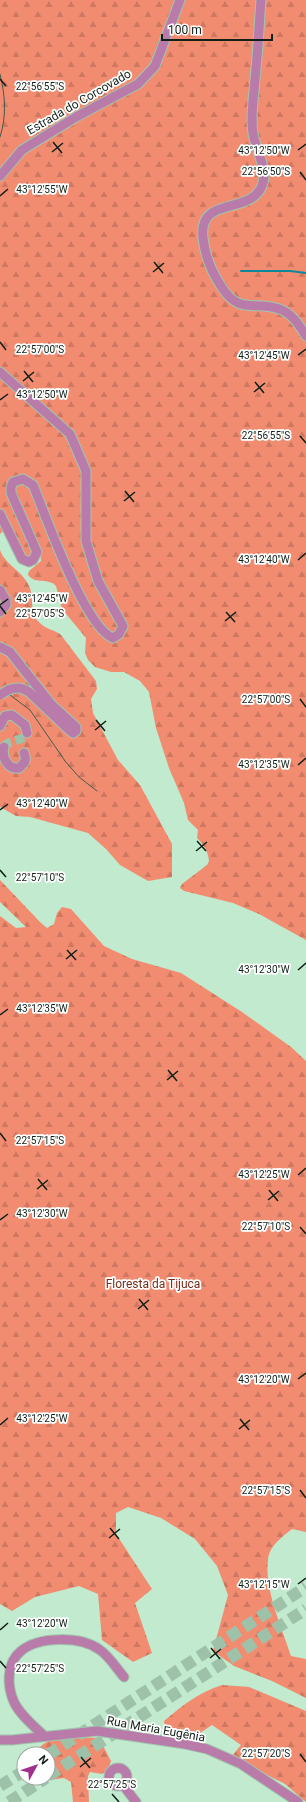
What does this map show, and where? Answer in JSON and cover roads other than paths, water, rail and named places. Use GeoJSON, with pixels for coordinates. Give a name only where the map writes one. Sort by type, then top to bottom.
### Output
{"type":"FeatureCollection","features":[{"type":"Feature","properties":{"kind":"street","name":"Estrada do Corcovado"},"geometry":{"type":"LineString","coordinates":[[0,176],[22,150],[76,117],[138,84],[155,66],[180,0]]}},
{"type":"Feature","properties":{"kind":"street"},"geometry":{"type":"LineString","coordinates":[[261,0],[252,132],[263,173],[262,186],[254,197],[216,210],[206,217],[202,230],[204,251],[214,275],[227,295],[234,302],[246,306],[262,305],[282,310],[296,320],[306,336]]}},
{"type":"Feature","properties":{"kind":"street"},"geometry":{"type":"LineString","coordinates":[[0,372],[70,434],[86,471],[86,541],[98,581],[123,626],[119,634],[113,638],[107,635],[94,618],[62,560],[33,485],[23,479],[13,482],[11,492],[37,552],[33,560],[29,562],[22,559],[0,514]]}},
{"type":"Feature","properties":{"kind":"street"},"geometry":{"type":"LineString","coordinates":[[0,590],[6,600],[6,605],[0,612]]}},
{"type":"Feature","properties":{"kind":"street"},"geometry":{"type":"LineString","coordinates":[[0,647],[10,652],[51,704],[77,728],[76,731],[73,732],[66,728],[29,692],[22,688],[4,692]]}},
{"type":"Feature","properties":{"kind":"street"},"geometry":{"type":"LineString","coordinates":[[0,726],[5,716],[12,715],[25,726],[27,733]]}},
{"type":"Feature","properties":{"kind":"street"},"geometry":{"type":"LineString","coordinates":[[4,747],[4,756],[7,764],[13,768],[20,768],[25,763],[26,758],[24,753]]}},
{"type":"Feature","properties":{"kind":"street"},"geometry":{"type":"LineString","coordinates":[[44,1736],[25,1718],[14,1702],[8,1682],[11,1663],[21,1650],[36,1643],[63,1639],[84,1642],[100,1650],[124,1677]]}},
{"type":"Feature","properties":{"kind":"street","name":"Rua Maria Eugênia"},"geometry":{"type":"LineString","coordinates":[[0,1740],[97,1731],[207,1749],[241,1764],[298,1802]]}},
{"type":"Feature","properties":{"kind":"street"},"geometry":{"type":"LineString","coordinates":[[123,1785],[136,1802]]}},
{"type":"Feature","properties":{"kind":"waterway"},"geometry":{"type":"LineString","coordinates":[[241,271],[290,271],[306,273]]}},
{"type":"Feature","properties":{"kind":"tunnel"},"geometry":{"type":"LineString","coordinates":[[4,747],[8,743],[26,737],[27,733]]}},
{"type":"Feature","properties":{"kind":"tunnel"},"geometry":{"type":"LineString","coordinates":[[56,1750],[306,1587]]}},
{"type":"Feature","properties":{"kind":"tunnel"},"geometry":{"type":"LineString","coordinates":[[56,1771],[306,1609]]}},
{"type":"Feature","properties":{"kind":"tunnel"},"geometry":{"type":"LineString","coordinates":[[0,1786],[16,1776]]}},
{"type":"Feature","properties":{"kind":"tunnel"},"geometry":{"type":"LineString","coordinates":[[9,1802],[34,1786]]}},
{"type":"Feature","properties":{"kind":"tram line"},"geometry":{"type":"LineString","coordinates":[[0,74],[4,105],[4,121],[0,137]]}},
{"type":"Feature","properties":{"kind":"tram line"},"geometry":{"type":"LineString","coordinates":[[0,691],[10,695],[30,710],[65,761],[79,777],[97,791]]}},
{"type":"Feature","properties":{"kind":"park label","name":"Floresta da Tijuca"},"geometry":{"type":"Point","coordinates":[153,1284]}}]}
